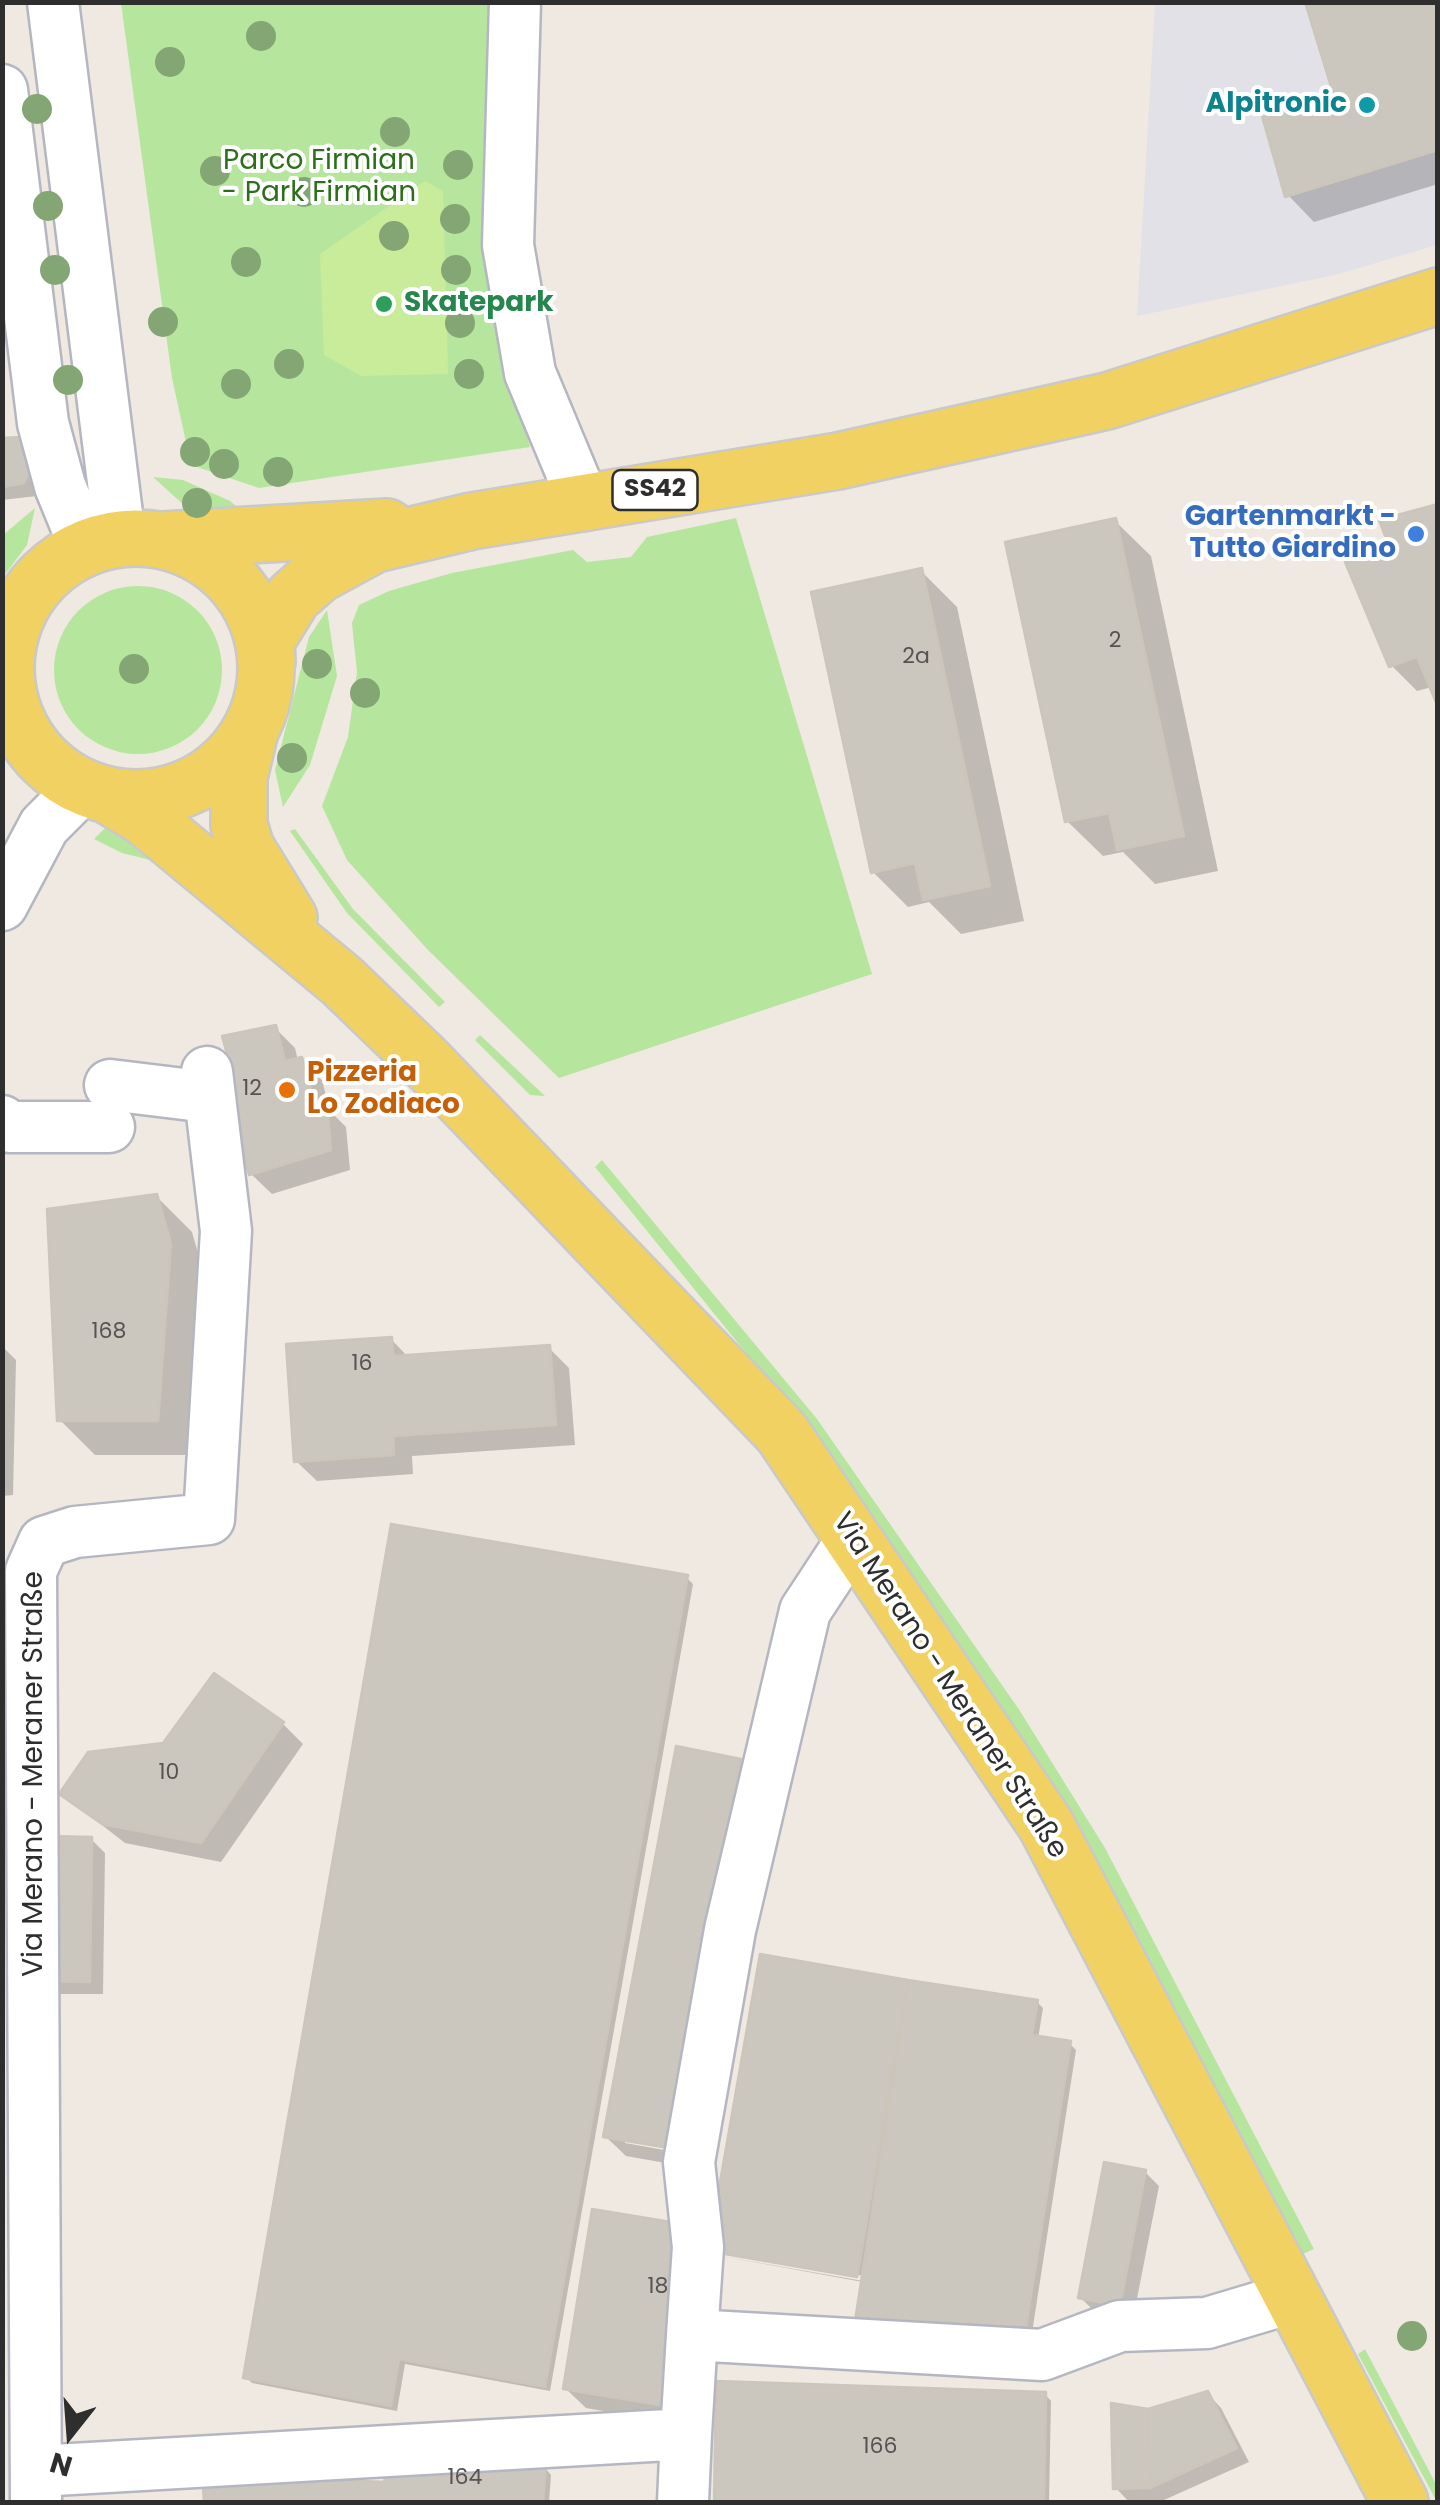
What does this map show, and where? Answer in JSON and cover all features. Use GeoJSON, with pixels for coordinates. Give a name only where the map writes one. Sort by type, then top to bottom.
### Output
{"type":"FeatureCollection","features":[{"type":"Feature","properties":{"kind":"main road","name":"SS42"},"geometry":{"type":"LineString","coordinates":[[103,542],[215,540],[472,521],[838,461],[1108,400],[1438,296]]}},
{"type":"Feature","properties":{"kind":"main road","name":"SS42"},"geometry":{"type":"LineString","coordinates":[[267,662],[266,641],[274,622],[292,597],[318,574],[375,544],[472,521]]}},
{"type":"Feature","properties":{"kind":"main road"},"geometry":{"type":"LineString","coordinates":[[103,542],[180,545],[230,578],[256,616],[267,662],[260,709],[250,731],[227,762],[194,785],[167,795],[96,791],[52,768],[15,732],[6,689],[10,618],[35,584],[58,562],[103,542]]}},
{"type":"Feature","properties":{"kind":"main road","name":"Via Merano - Meraner Straße"},"geometry":{"type":"LineString","coordinates":[[250,731],[237,802],[246,848],[283,911],[342,981],[782,1434],[1046,1825],[1400,2502]]}},
{"type":"Feature","properties":{"kind":"main road","name":"Via Merano - Meraner Straße"},"geometry":{"type":"LineString","coordinates":[[96,791],[144,817],[342,981]]}},
{"type":"Feature","properties":{"kind":"street"},"geometry":{"type":"LineString","coordinates":[[53,2],[103,542]]}},
{"type":"Feature","properties":{"kind":"street"},"geometry":{"type":"LineString","coordinates":[[515,2],[508,245],[530,373],[585,504]]}},
{"type":"Feature","properties":{"kind":"street"},"geometry":{"type":"LineString","coordinates":[[2,90],[43,422],[60,486],[103,542]]}},
{"type":"Feature","properties":{"kind":"street"},"geometry":{"type":"LineString","coordinates":[[2,905],[44,826],[96,791]]}},
{"type":"Feature","properties":{"kind":"street","name":"Via Merano - Meraner Straße"},"geometry":{"type":"LineString","coordinates":[[2,1121],[10,1127],[207,1085],[226,1231],[209,1519],[75,1532],[44,1542],[31,1571],[36,2487]]}},
{"type":"Feature","properties":{"kind":"street"},"geometry":{"type":"LineString","coordinates":[[683,2502],[698,2247],[689,2162],[730,1930],[805,1611],[853,1538]]}},
{"type":"Feature","properties":{"kind":"street"},"geometry":{"type":"LineString","coordinates":[[692,2334],[1042,2355],[1120,2326],[1206,2323],[1294,2297]]}},
{"type":"Feature","properties":{"kind":"street"},"geometry":{"type":"LineString","coordinates":[[36,2487],[686,2434]]}},
{"type":"Feature","properties":{"kind":"shaded area"},"geometry":{"type":"Polygon","coordinates":[[[1155,3],[1437,3],[1437,245],[1335,275],[1137,316],[1155,3]]]}},
{"type":"Feature","properties":{"kind":"green space","name":"Parco Firmian - Park Firmian"},"geometry":{"type":"Polygon","coordinates":[[[121,3],[499,3],[513,377],[530,447],[259,488],[191,465],[172,378],[121,3]]]}},
{"type":"Feature","properties":{"kind":"green space","name":"Skatepark"},"geometry":{"type":"Polygon","coordinates":[[[425,181],[443,191],[448,374],[361,376],[324,355],[320,254],[425,181]]]}},
{"type":"Feature","properties":{"kind":"green space"},"geometry":{"type":"Polygon","coordinates":[[[153,477],[183,480],[230,501],[247,515],[196,516],[153,477]]]}},
{"type":"Feature","properties":{"kind":"green space"},"geometry":{"type":"Polygon","coordinates":[[[35,508],[27,545],[3,577],[3,535],[35,508]]]}},
{"type":"Feature","properties":{"kind":"green space"},"geometry":{"type":"Polygon","coordinates":[[[736,518],[872,974],[559,1078],[427,949],[347,860],[322,806],[348,737],[357,672],[352,623],[359,605],[389,591],[452,573],[573,550],[587,562],[631,557],[647,537],[736,518]]]}},
{"type":"Feature","properties":{"kind":"green space"},"geometry":{"type":"Polygon","coordinates":[[[138,586],[170,592],[197,611],[216,638],[222,670],[216,702],[197,729],[170,748],[138,754],[106,748],[79,729],[60,702],[54,670],[60,638],[79,611],[106,592],[138,586]]]}},
{"type":"Feature","properties":{"kind":"green space"},"geometry":{"type":"Polygon","coordinates":[[[327,610],[337,676],[310,765],[283,807],[275,770],[309,637],[327,610]]]}},
{"type":"Feature","properties":{"kind":"green space"},"geometry":{"type":"Polygon","coordinates":[[[127,826],[167,864],[122,853],[94,839],[104,829],[127,826]]]}},
{"type":"Feature","properties":{"kind":"green space"},"geometry":{"type":"Polygon","coordinates":[[[295,829],[353,909],[445,1002],[439,1007],[347,913],[290,831],[295,829]]]}},
{"type":"Feature","properties":{"kind":"green space"},"geometry":{"type":"Polygon","coordinates":[[[480,1035],[545,1096],[530,1095],[475,1040],[480,1035]]]}},
{"type":"Feature","properties":{"kind":"green space"},"geometry":{"type":"Polygon","coordinates":[[[602,1160],[817,1419],[1020,1711],[1105,1848],[1314,2249],[1303,2254],[1091,1854],[1010,1719],[807,1428],[595,1167],[602,1160]]]}},
{"type":"Feature","properties":{"kind":"green space"},"geometry":{"type":"Polygon","coordinates":[[[1365,2349],[1437,2486],[1437,2502],[1358,2354],[1365,2349]]]}},
{"type":"Feature","properties":{"kind":"building","name":"Alpitronic"},"geometry":{"type":"Polygon","coordinates":[[[1305,2],[1438,2],[1438,150],[1285,197],[1262,116],[1333,93],[1305,2]]]}},
{"type":"Feature","properties":{"kind":"building"},"geometry":{"type":"Polygon","coordinates":[[[22,437],[29,473],[24,483],[2,487],[2,438],[22,437]]]}},
{"type":"Feature","properties":{"kind":"building"},"geometry":{"type":"Polygon","coordinates":[[[1438,504],[1438,707],[1417,657],[1389,667],[1345,562],[1389,546],[1379,520],[1438,504]]]}},
{"type":"Feature","properties":{"kind":"building"},"geometry":{"type":"Polygon","coordinates":[[[1116,518],[1184,836],[1117,850],[1109,813],[1065,822],[1005,542],[1116,518]]]}},
{"type":"Feature","properties":{"kind":"building"},"geometry":{"type":"Polygon","coordinates":[[[922,568],[990,886],[923,900],[915,863],[871,873],[811,592],[922,568]]]}},
{"type":"Feature","properties":{"kind":"building"},"geometry":{"type":"Polygon","coordinates":[[[276,1025],[285,1061],[302,1057],[315,1103],[327,1104],[331,1150],[249,1175],[222,1084],[235,1082],[222,1036],[276,1025]]]}},
{"type":"Feature","properties":{"kind":"building"},"geometry":{"type":"Polygon","coordinates":[[[157,1194],[171,1244],[158,1421],[57,1421],[47,1209],[157,1194]]]}},
{"type":"Feature","properties":{"kind":"building"},"geometry":{"type":"Polygon","coordinates":[[[392,1337],[393,1356],[550,1345],[556,1425],[393,1436],[394,1455],[294,1462],[286,1344],[392,1337]]]}},
{"type":"Feature","properties":{"kind":"building"},"geometry":{"type":"Polygon","coordinates":[[[391,1524],[688,1575],[545,2387],[399,2359],[391,2406],[243,2378],[391,1524]]]}},
{"type":"Feature","properties":{"kind":"building"},"geometry":{"type":"Polygon","coordinates":[[[214,1673],[284,1722],[201,1843],[102,1824],[59,1794],[88,1752],[163,1743],[214,1673]]]}},
{"type":"Feature","properties":{"kind":"building"},"geometry":{"type":"Polygon","coordinates":[[[676,1746],[741,1759],[669,2148],[603,2137],[676,1746]]]}},
{"type":"Feature","properties":{"kind":"building"},"geometry":{"type":"Polygon","coordinates":[[[47,1836],[92,1837],[90,1982],[45,1981],[47,1836]]]}},
{"type":"Feature","properties":{"kind":"building"},"geometry":{"type":"Polygon","coordinates":[[[760,1954],[908,1980],[857,2277],[708,2251],[760,1954]]]}},
{"type":"Feature","properties":{"kind":"building"},"geometry":{"type":"Polygon","coordinates":[[[908,1980],[1038,2000],[1032,2035],[1071,2041],[1023,2347],[855,2321],[908,1980]]]}},
{"type":"Feature","properties":{"kind":"building"},"geometry":{"type":"Polygon","coordinates":[[[1104,2162],[1146,2170],[1120,2306],[1078,2298],[1104,2162]]]}},
{"type":"Feature","properties":{"kind":"building"},"geometry":{"type":"Polygon","coordinates":[[[592,2209],[695,2226],[666,2406],[563,2389],[592,2209]]]}},
{"type":"Feature","properties":{"kind":"building"},"geometry":{"type":"Polygon","coordinates":[[[716,2381],[1046,2392],[1044,2502],[714,2502],[716,2381]]]}},
{"type":"Feature","properties":{"kind":"building"},"geometry":{"type":"Polygon","coordinates":[[[1208,2391],[1237,2448],[1150,2488],[1148,2409],[1208,2391]]]}},
{"type":"Feature","properties":{"kind":"building"},"geometry":{"type":"Polygon","coordinates":[[[1111,2403],[1148,2409],[1150,2488],[1113,2489],[1111,2403]]]}},
{"type":"Feature","properties":{"kind":"building"},"geometry":{"type":"Polygon","coordinates":[[[389,2458],[546,2466],[543,2502],[204,2502],[202,2474],[384,2482],[389,2458]]]}},
{"type":"Feature","properties":{"kind":"place","name":"Alpitronic"},"geometry":{"type":"Point","coordinates":[1367,105]}},
{"type":"Feature","properties":{"kind":"place","name":"Skatepark"},"geometry":{"type":"Point","coordinates":[384,304]}},
{"type":"Feature","properties":{"kind":"place","name":"Gartenmarkt - Tutto Giardino"},"geometry":{"type":"Point","coordinates":[1416,534]}},
{"type":"Feature","properties":{"kind":"place","name":"Pizzeria Lo Zodiaco"},"geometry":{"type":"Point","coordinates":[287,1090]}}]}
